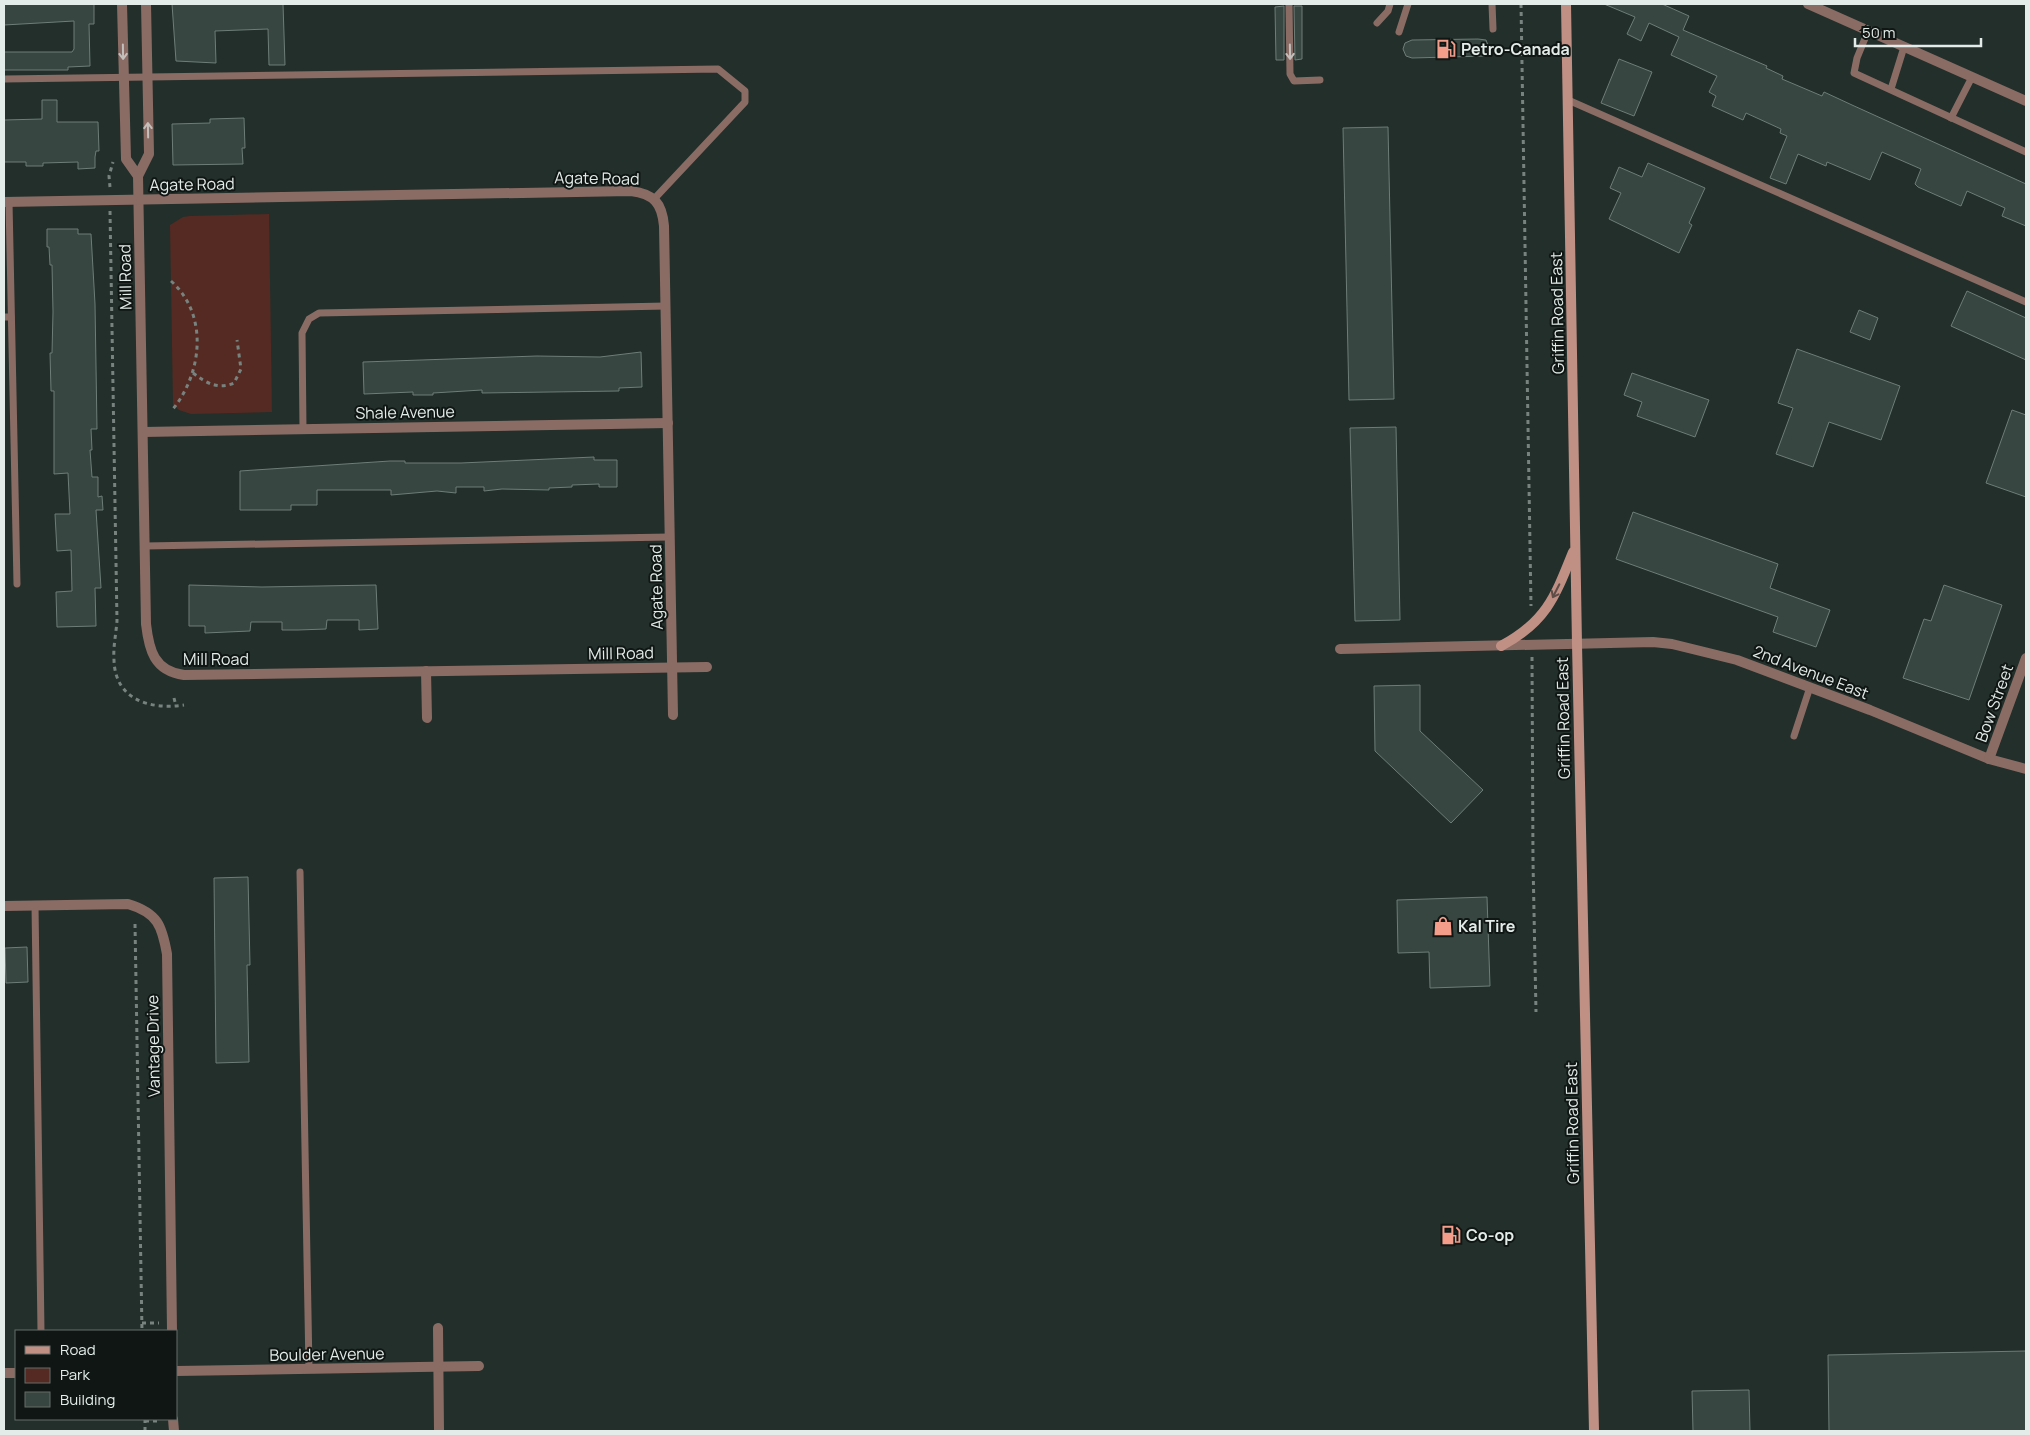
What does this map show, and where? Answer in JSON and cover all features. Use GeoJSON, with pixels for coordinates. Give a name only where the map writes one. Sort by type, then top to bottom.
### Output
{"type":"FeatureCollection","features":[{"type":"Feature","properties":{"kind":"main road","name":"Griffin Road East"},"geometry":{"type":"LineString","coordinates":[[1566,4],[1577,644],[1594,1431]]}},
{"type":"Feature","properties":{"kind":"main road"},"geometry":{"type":"LineString","coordinates":[[1501,646],[1520,636],[1542,615],[1558,589],[1576,547]]}},
{"type":"Feature","properties":{"kind":"street","name":"Mill Road"},"geometry":{"type":"LineString","coordinates":[[122,4],[126,159],[138,176]]}},
{"type":"Feature","properties":{"kind":"street","name":"Mill Road"},"geometry":{"type":"LineString","coordinates":[[146,4],[149,154],[138,176],[145,546],[148,642],[153,655],[161,666],[172,674],[184,675],[707,667]]}},
{"type":"Feature","properties":{"kind":"street"},"geometry":{"type":"LineString","coordinates":[[1808,4],[2026,100]]}},
{"type":"Feature","properties":{"kind":"street","name":"Agate Road"},"geometry":{"type":"LineString","coordinates":[[6,202],[631,191],[649,194],[655,198],[661,207],[664,226],[673,715]]}},
{"type":"Feature","properties":{"kind":"street","name":"Shale Avenue"},"geometry":{"type":"LineString","coordinates":[[143,432],[668,423]]}},
{"type":"Feature","properties":{"kind":"street","name":"2nd Avenue East"},"geometry":{"type":"LineString","coordinates":[[1340,649],[1672,644],[1736,660],[1810,687],[1990,759],[2026,769]]}},
{"type":"Feature","properties":{"kind":"street","name":"Bow Street"},"geometry":{"type":"LineString","coordinates":[[1990,759],[2026,658]]}},
{"type":"Feature","properties":{"kind":"street"},"geometry":{"type":"LineString","coordinates":[[426,671],[427,718]]}},
{"type":"Feature","properties":{"kind":"street","name":"Vantage Drive"},"geometry":{"type":"LineString","coordinates":[[4,906],[128,904],[151,914],[158,923],[164,937],[167,954],[172,1330]]}},
{"type":"Feature","properties":{"kind":"street"},"geometry":{"type":"LineString","coordinates":[[438,1328],[439,1431]]}},
{"type":"Feature","properties":{"kind":"street","name":"Boulder Avenue"},"geometry":{"type":"LineString","coordinates":[[178,1371],[479,1366]]}},
{"type":"Feature","properties":{"kind":"lane"},"geometry":{"type":"LineString","coordinates":[[1289,4],[1290,74],[1294,81],[1320,80]]}},
{"type":"Feature","properties":{"kind":"lane"},"geometry":{"type":"LineString","coordinates":[[1377,23],[1388,11],[1390,4]]}},
{"type":"Feature","properties":{"kind":"lane"},"geometry":{"type":"LineString","coordinates":[[1399,32],[1408,4]]}},
{"type":"Feature","properties":{"kind":"lane"},"geometry":{"type":"LineString","coordinates":[[1492,4],[1493,29]]}},
{"type":"Feature","properties":{"kind":"lane"},"geometry":{"type":"LineString","coordinates":[[1868,31],[1857,58],[1854,73],[2026,152]]}},
{"type":"Feature","properties":{"kind":"lane"},"geometry":{"type":"LineString","coordinates":[[1891,90],[1904,47]]}},
{"type":"Feature","properties":{"kind":"lane"},"geometry":{"type":"LineString","coordinates":[[4,80],[718,69],[745,91],[745,102],[655,198]]}},
{"type":"Feature","properties":{"kind":"lane"},"geometry":{"type":"LineString","coordinates":[[1951,118],[1972,76]]}},
{"type":"Feature","properties":{"kind":"lane"},"geometry":{"type":"LineString","coordinates":[[1568,100],[2026,302]]}},
{"type":"Feature","properties":{"kind":"lane"},"geometry":{"type":"LineString","coordinates":[[6,202],[17,584]]}},
{"type":"Feature","properties":{"kind":"lane"},"geometry":{"type":"LineString","coordinates":[[303,429],[302,333],[309,319],[320,313],[666,306]]}},
{"type":"Feature","properties":{"kind":"lane"},"geometry":{"type":"LineString","coordinates":[[145,546],[670,537]]}},
{"type":"Feature","properties":{"kind":"lane"},"geometry":{"type":"LineString","coordinates":[[1794,736],[1810,687]]}},
{"type":"Feature","properties":{"kind":"lane"},"geometry":{"type":"LineString","coordinates":[[300,872],[309,1369]]}},
{"type":"Feature","properties":{"kind":"lane"},"geometry":{"type":"LineString","coordinates":[[35,906],[42,1330]]}},
{"type":"Feature","properties":{"kind":"path"},"geometry":{"type":"LineString","coordinates":[[1521,4],[1531,608]]}},
{"type":"Feature","properties":{"kind":"path"},"geometry":{"type":"LineString","coordinates":[[110,229],[117,621],[114,662],[118,677],[134,699],[154,707],[184,705]]}},
{"type":"Feature","properties":{"kind":"path"},"geometry":{"type":"LineString","coordinates":[[171,281],[186,299],[193,316],[197,351],[194,373],[185,393],[173,409]]}},
{"type":"Feature","properties":{"kind":"path"},"geometry":{"type":"LineString","coordinates":[[194,373],[221,387],[234,383],[241,369],[237,340]]}},
{"type":"Feature","properties":{"kind":"path"},"geometry":{"type":"LineString","coordinates":[[1532,660],[1532,852],[1536,1012]]}},
{"type":"Feature","properties":{"kind":"path"},"geometry":{"type":"LineString","coordinates":[[174,698],[176,706]]}},
{"type":"Feature","properties":{"kind":"path"},"geometry":{"type":"LineString","coordinates":[[135,924],[142,1330]]}},
{"type":"Feature","properties":{"kind":"path"},"geometry":{"type":"LineString","coordinates":[[142,1323],[159,1322]]}},
{"type":"Feature","properties":{"kind":"path"},"geometry":{"type":"LineString","coordinates":[[145,1431],[145,1420],[161,1421]]}},
{"type":"Feature","properties":{"kind":"green space"},"geometry":{"type":"Polygon","coordinates":[[[269,214],[272,412],[191,414],[179,410],[173,405],[170,225],[183,217],[190,216],[269,214]]]}},
{"type":"Feature","properties":{"kind":"building"},"geometry":{"type":"Polygon","coordinates":[[[4,4],[94,4],[94,24],[89,24],[90,66],[68,67],[68,70],[4,70],[4,52],[72,52],[74,49],[74,21],[4,25],[4,4]]]}},
{"type":"Feature","properties":{"kind":"building"},"geometry":{"type":"Polygon","coordinates":[[[172,4],[283,4],[285,65],[269,65],[268,29],[215,31],[216,63],[176,61],[172,4]]]}},
{"type":"Feature","properties":{"kind":"building"},"geometry":{"type":"Polygon","coordinates":[[[1604,4],[1662,4],[1689,16],[1683,30],[1767,66],[1766,68],[1783,76],[1782,79],[1822,96],[1824,92],[2026,184],[2026,226],[2002,216],[2005,208],[1967,191],[1961,206],[1918,187],[1915,184],[1921,169],[1882,152],[1870,180],[1827,162],[1826,166],[1798,154],[1786,184],[1770,178],[1787,136],[1780,133],[1781,129],[1746,113],[1743,120],[1712,106],[1716,96],[1709,92],[1717,76],[1671,55],[1679,37],[1649,23],[1641,41],[1627,34],[1635,17],[1604,4]]]}},
{"type":"Feature","properties":{"kind":"building"},"geometry":{"type":"Polygon","coordinates":[[[1284,6],[1284,60],[1276,60],[1275,7],[1284,6]]]}},
{"type":"Feature","properties":{"kind":"building"},"geometry":{"type":"Polygon","coordinates":[[[1294,6],[1302,6],[1302,59],[1295,60],[1294,6]]]}},
{"type":"Feature","properties":{"kind":"building","name":"Petro-Canada"},"geometry":{"type":"Polygon","coordinates":[[[1412,40],[1486,40],[1489,48],[1486,56],[1412,58],[1406,56],[1403,49],[1405,43],[1412,40]]]}},
{"type":"Feature","properties":{"kind":"building"},"geometry":{"type":"Polygon","coordinates":[[[1619,59],[1652,72],[1634,116],[1601,103],[1619,59]]]}},
{"type":"Feature","properties":{"kind":"building"},"geometry":{"type":"Polygon","coordinates":[[[42,100],[57,100],[57,122],[98,122],[99,151],[96,151],[95,168],[78,169],[78,162],[43,163],[43,166],[26,166],[26,162],[4,162],[4,120],[42,119],[42,100]]]}},
{"type":"Feature","properties":{"kind":"building"},"geometry":{"type":"Polygon","coordinates":[[[244,118],[245,148],[242,148],[243,164],[173,165],[172,124],[210,123],[210,119],[244,118]]]}},
{"type":"Feature","properties":{"kind":"building"},"geometry":{"type":"Polygon","coordinates":[[[1388,127],[1394,399],[1349,400],[1343,128],[1388,127]]]}},
{"type":"Feature","properties":{"kind":"building"},"geometry":{"type":"Polygon","coordinates":[[[1648,163],[1705,188],[1689,223],[1692,225],[1679,253],[1609,219],[1621,193],[1610,188],[1619,167],[1642,177],[1648,163]]]}},
{"type":"Feature","properties":{"kind":"building"},"geometry":{"type":"Polygon","coordinates":[[[47,229],[78,229],[78,234],[91,234],[95,304],[97,429],[91,429],[92,450],[90,450],[92,477],[98,477],[98,497],[102,496],[103,510],[96,510],[101,588],[95,588],[96,626],[57,627],[56,592],[72,591],[71,550],[57,551],[55,514],[70,514],[68,473],[54,474],[54,391],[51,391],[50,353],[52,353],[53,312],[52,265],[50,265],[49,247],[47,247],[47,229]]]}},
{"type":"Feature","properties":{"kind":"building"},"geometry":{"type":"Polygon","coordinates":[[[1967,291],[2026,318],[2026,360],[1951,326],[1967,291]]]}},
{"type":"Feature","properties":{"kind":"building"},"geometry":{"type":"Polygon","coordinates":[[[1859,310],[1878,318],[1870,340],[1850,332],[1859,310]]]}},
{"type":"Feature","properties":{"kind":"building"},"geometry":{"type":"Polygon","coordinates":[[[1797,349],[1900,386],[1881,440],[1829,422],[1813,467],[1776,454],[1793,408],[1778,403],[1797,349]]]}},
{"type":"Feature","properties":{"kind":"building"},"geometry":{"type":"Polygon","coordinates":[[[641,352],[642,387],[619,388],[619,391],[482,393],[482,390],[433,393],[433,395],[413,395],[413,392],[364,394],[363,362],[537,356],[600,357],[641,352]]]}},
{"type":"Feature","properties":{"kind":"building"},"geometry":{"type":"Polygon","coordinates":[[[1632,373],[1709,400],[1695,437],[1637,416],[1642,402],[1624,395],[1632,373]]]}},
{"type":"Feature","properties":{"kind":"building"},"geometry":{"type":"Polygon","coordinates":[[[2012,410],[2026,415],[2026,497],[1986,483],[2012,410]]]}},
{"type":"Feature","properties":{"kind":"building"},"geometry":{"type":"Polygon","coordinates":[[[1396,427],[1400,620],[1355,621],[1350,428],[1396,427]]]}},
{"type":"Feature","properties":{"kind":"building"},"geometry":{"type":"Polygon","coordinates":[[[594,457],[594,460],[617,460],[617,487],[599,487],[599,484],[572,485],[572,487],[549,488],[549,490],[502,489],[484,491],[484,487],[456,487],[456,493],[437,491],[391,495],[391,490],[317,490],[317,505],[291,505],[291,510],[240,510],[240,471],[390,461],[405,461],[405,463],[461,463],[594,457]]]}},
{"type":"Feature","properties":{"kind":"building"},"geometry":{"type":"Polygon","coordinates":[[[1633,512],[1778,564],[1770,588],[1830,610],[1816,647],[1773,632],[1778,617],[1616,559],[1633,512]]]}},
{"type":"Feature","properties":{"kind":"building"},"geometry":{"type":"Polygon","coordinates":[[[189,585],[262,587],[376,585],[378,629],[359,630],[359,620],[327,620],[326,629],[282,630],[282,622],[251,622],[250,631],[205,633],[205,626],[189,626],[189,585]]]}},
{"type":"Feature","properties":{"kind":"building"},"geometry":{"type":"Polygon","coordinates":[[[1944,585],[2002,605],[1969,700],[1903,678],[1924,619],[1931,621],[1944,585]]]}},
{"type":"Feature","properties":{"kind":"building"},"geometry":{"type":"Polygon","coordinates":[[[1420,685],[1420,731],[1483,790],[1451,823],[1375,751],[1374,686],[1420,685]]]}},
{"type":"Feature","properties":{"kind":"building"},"geometry":{"type":"Polygon","coordinates":[[[248,877],[250,965],[247,965],[249,1062],[216,1063],[214,878],[248,877]]]}},
{"type":"Feature","properties":{"kind":"building","name":"Kal Tire"},"geometry":{"type":"Polygon","coordinates":[[[1487,897],[1490,986],[1430,988],[1429,952],[1398,953],[1397,900],[1487,897]]]}},
{"type":"Feature","properties":{"kind":"building"},"geometry":{"type":"Polygon","coordinates":[[[27,947],[28,982],[6,983],[5,948],[27,947]]]}},
{"type":"Feature","properties":{"kind":"building"},"geometry":{"type":"Polygon","coordinates":[[[2026,1351],[2026,1431],[1829,1431],[1828,1355],[2026,1351]]]}},
{"type":"Feature","properties":{"kind":"building"},"geometry":{"type":"Polygon","coordinates":[[[1749,1390],[1750,1431],[1693,1431],[1692,1391],[1749,1390]]]}},
{"type":"Feature","properties":{"kind":"place","name":"Petro-Canada"},"geometry":{"type":"Point","coordinates":[1446,49]}},
{"type":"Feature","properties":{"kind":"place","name":"Kal Tire"},"geometry":{"type":"Point","coordinates":[1443,926]}},
{"type":"Feature","properties":{"kind":"place","name":"Co-op"},"geometry":{"type":"Point","coordinates":[1451,1235]}}]}
